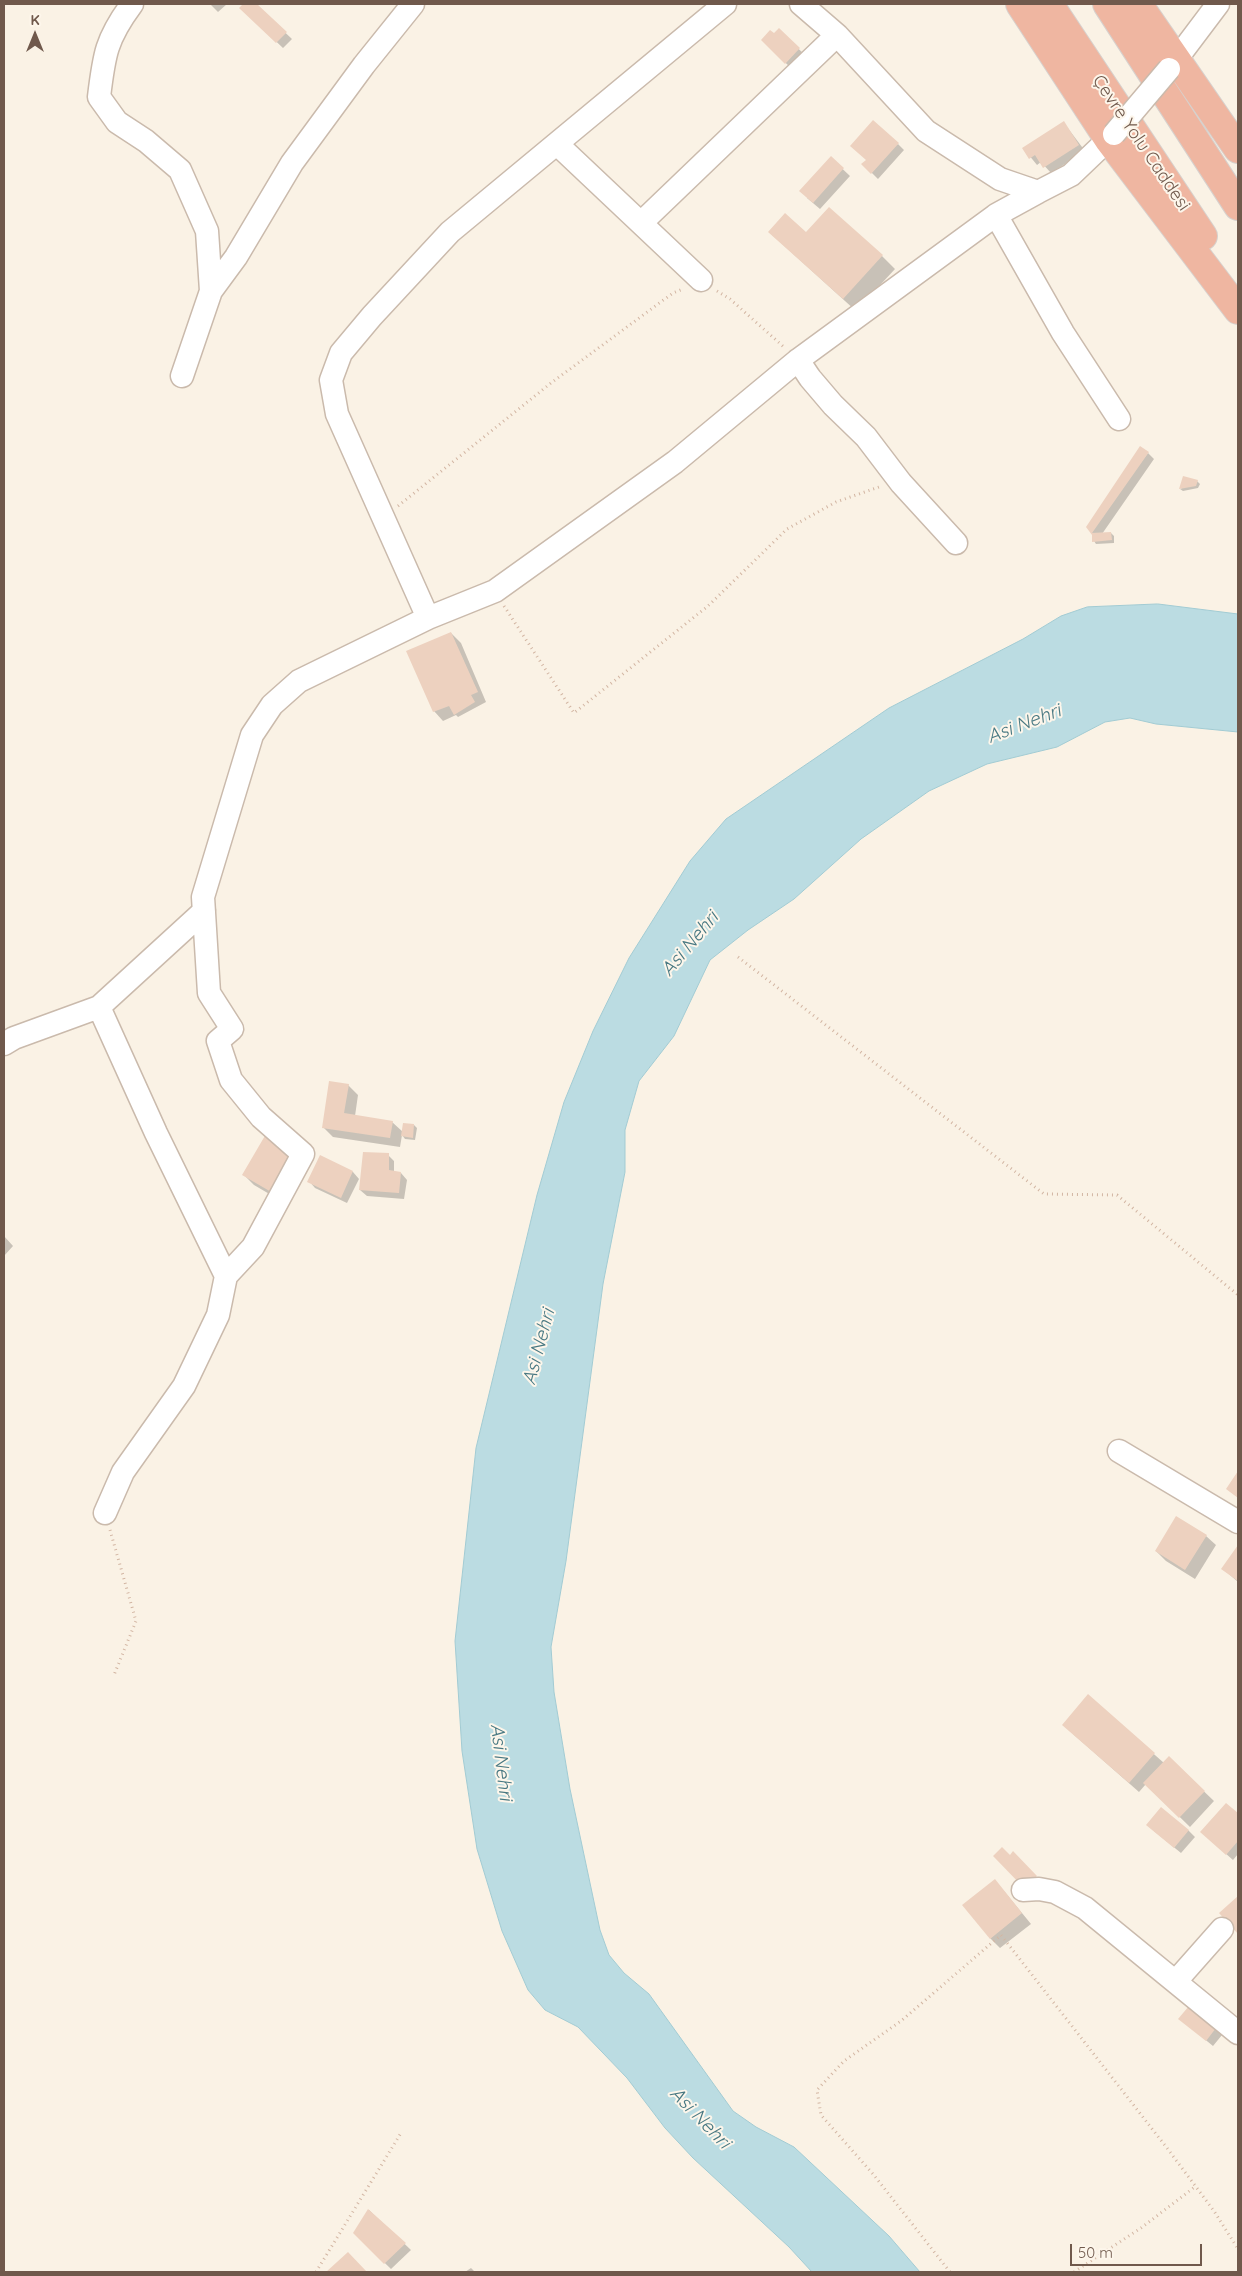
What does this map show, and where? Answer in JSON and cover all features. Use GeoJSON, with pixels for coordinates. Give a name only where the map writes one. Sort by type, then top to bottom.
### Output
{"type":"FeatureCollection","features":[{"type":"Feature","properties":{"kind":"highway"},"geometry":{"type":"LineString","coordinates":[[1020,4],[1111,137],[1238,310]]}},
{"type":"Feature","properties":{"kind":"highway","name":"Çevre Yolu Caddesi"},"geometry":{"type":"LineString","coordinates":[[1049,4],[1202,234],[1238,278]]}},
{"type":"Feature","properties":{"kind":"highway"},"geometry":{"type":"LineString","coordinates":[[1107,4],[1238,206]]}},
{"type":"Feature","properties":{"kind":"highway"},"geometry":{"type":"LineString","coordinates":[[1138,4],[1172,64],[1238,149]]}},
{"type":"Feature","properties":{"kind":"street"},"geometry":{"type":"LineString","coordinates":[[132,4],[116,25],[103,57],[99,97],[117,122],[146,141],[180,170],[207,231],[211,291]]}},
{"type":"Feature","properties":{"kind":"street"},"geometry":{"type":"LineString","coordinates":[[182,376],[211,291],[236,257],[292,163],[364,65],[413,4]]}},
{"type":"Feature","properties":{"kind":"street"},"geometry":{"type":"LineString","coordinates":[[428,618],[337,414],[331,380],[341,353],[372,316],[450,232],[725,4]]}},
{"type":"Feature","properties":{"kind":"street"},"geometry":{"type":"LineString","coordinates":[[800,4],[837,35],[926,131],[1000,179],[1038,192]]}},
{"type":"Feature","properties":{"kind":"street"},"geometry":{"type":"LineString","coordinates":[[104,1513],[123,1472],[184,1386],[218,1315],[226,1276],[253,1247],[303,1154],[261,1117],[231,1080],[218,1041],[232,1029],[209,993],[203,897],[252,735],[272,704],[299,681],[428,618],[495,591],[675,462],[798,360],[996,215],[1071,176],[1111,137],[1172,64],[1218,4]]}},
{"type":"Feature","properties":{"kind":"street"},"geometry":{"type":"LineString","coordinates":[[641,223],[837,35]]}},
{"type":"Feature","properties":{"kind":"street"},"geometry":{"type":"LineString","coordinates":[[557,144],[701,280]]}},
{"type":"Feature","properties":{"kind":"street"},"geometry":{"type":"LineString","coordinates":[[996,215],[1063,334],[1119,419]]}},
{"type":"Feature","properties":{"kind":"street"},"geometry":{"type":"LineString","coordinates":[[798,360],[810,378],[833,405],[866,437],[899,480],[956,543]]}},
{"type":"Feature","properties":{"kind":"street"},"geometry":{"type":"LineString","coordinates":[[4,1044],[99,1007],[204,911]]}},
{"type":"Feature","properties":{"kind":"street"},"geometry":{"type":"LineString","coordinates":[[99,1007],[156,1132],[226,1276]]}},
{"type":"Feature","properties":{"kind":"street"},"geometry":{"type":"LineString","coordinates":[[1119,1451],[1238,1522]]}},
{"type":"Feature","properties":{"kind":"street"},"geometry":{"type":"LineString","coordinates":[[1023,1890],[1039,1889],[1066,1896],[1085,1908],[1238,2033]]}},
{"type":"Feature","properties":{"kind":"street"},"geometry":{"type":"LineString","coordinates":[[1176,1981],[1222,1929]]}},
{"type":"Feature","properties":{"kind":"path"},"geometry":{"type":"LineString","coordinates":[[383,518],[551,383],[673,293],[701,280],[730,299],[798,360]]}},
{"type":"Feature","properties":{"kind":"path"},"geometry":{"type":"LineString","coordinates":[[495,591],[574,713],[708,606],[787,529],[836,502],[899,480]]}},
{"type":"Feature","properties":{"kind":"path"},"geometry":{"type":"LineString","coordinates":[[738,957],[1044,1194],[1117,1195],[1238,1295]]}},
{"type":"Feature","properties":{"kind":"path"},"geometry":{"type":"LineString","coordinates":[[104,1513],[136,1621],[114,1674]]}},
{"type":"Feature","properties":{"kind":"path"},"geometry":{"type":"LineString","coordinates":[[950,2272],[873,2174],[821,2115],[818,2090],[844,2061],[901,2021],[1001,1936],[1196,2186],[1238,2249]]}},
{"type":"Feature","properties":{"kind":"path"},"geometry":{"type":"LineString","coordinates":[[316,2272],[401,2133]]}},
{"type":"Feature","properties":{"kind":"path"},"geometry":{"type":"LineString","coordinates":[[1074,2272],[1141,2228],[1196,2186]]}},
{"type":"Feature","properties":{"kind":"water","name":"Asi Nehri"},"geometry":{"type":"Polygon","coordinates":[[[1158,604],[1238,614],[1238,732],[1156,724],[1130,718],[1105,722],[1057,747],[987,764],[929,791],[861,839],[794,899],[748,930],[710,960],[674,1036],[639,1081],[625,1130],[625,1172],[603,1284],[566,1561],[551,1647],[554,1692],[570,1789],[600,1930],[609,1955],[624,1973],[649,1994],[733,2111],[756,2127],[794,2147],[889,2236],[920,2272],[812,2272],[789,2247],[693,2158],[665,2128],[627,2078],[578,2027],[545,2010],[528,1990],[502,1931],[477,1849],[462,1751],[455,1641],[476,1448],[537,1195],[564,1102],[593,1031],[629,958],[690,861],[726,819],[889,708],[1023,639],[1061,616],[1087,607],[1158,604]]]}},
{"type":"Feature","properties":{"kind":"building"},"geometry":{"type":"Polygon","coordinates":[[[243,4],[257,4],[287,32],[276,43],[239,8],[243,4]]]}},
{"type":"Feature","properties":{"kind":"building"},"geometry":{"type":"Polygon","coordinates":[[[779,28],[800,48],[785,64],[761,40],[770,30],[774,33],[779,28]]]}},
{"type":"Feature","properties":{"kind":"building"},"geometry":{"type":"Polygon","coordinates":[[[873,120],[899,143],[871,174],[861,164],[866,160],[850,146],[873,120]]]}},
{"type":"Feature","properties":{"kind":"building"},"geometry":{"type":"Polygon","coordinates":[[[1064,121],[1079,145],[1043,168],[1035,155],[1029,159],[1022,148],[1064,121]]]}},
{"type":"Feature","properties":{"kind":"building"},"geometry":{"type":"Polygon","coordinates":[[[831,156],[844,168],[813,203],[799,191],[831,156]]]}},
{"type":"Feature","properties":{"kind":"building"},"geometry":{"type":"Polygon","coordinates":[[[829,207],[883,255],[843,299],[768,232],[785,213],[806,232],[829,207]]]}},
{"type":"Feature","properties":{"kind":"building"},"geometry":{"type":"Polygon","coordinates":[[[1140,446],[1149,452],[1092,533],[1111,532],[1112,540],[1092,542],[1092,535],[1086,527],[1140,446]]]}},
{"type":"Feature","properties":{"kind":"building"},"geometry":{"type":"Polygon","coordinates":[[[1183,476],[1198,480],[1196,486],[1179,489],[1183,476]]]}},
{"type":"Feature","properties":{"kind":"building"},"geometry":{"type":"Polygon","coordinates":[[[451,632],[478,692],[471,695],[475,702],[454,715],[449,706],[433,712],[406,651],[451,632]]]}},
{"type":"Feature","properties":{"kind":"building"},"geometry":{"type":"Polygon","coordinates":[[[329,1081],[349,1084],[344,1113],[393,1121],[390,1138],[322,1128],[329,1081]]]}},
{"type":"Feature","properties":{"kind":"building"},"geometry":{"type":"Polygon","coordinates":[[[403,1123],[414,1124],[413,1138],[401,1136],[403,1123]]]}},
{"type":"Feature","properties":{"kind":"building"},"geometry":{"type":"Polygon","coordinates":[[[266,1134],[296,1151],[273,1193],[242,1175],[266,1134]]]}},
{"type":"Feature","properties":{"kind":"building"},"geometry":{"type":"Polygon","coordinates":[[[363,1152],[389,1153],[389,1170],[401,1172],[399,1193],[359,1190],[363,1152]]]}},
{"type":"Feature","properties":{"kind":"building"},"geometry":{"type":"Polygon","coordinates":[[[320,1155],[353,1171],[341,1198],[307,1182],[320,1155]]]}},
{"type":"Feature","properties":{"kind":"building"},"geometry":{"type":"Polygon","coordinates":[[[1238,1471],[1238,1498],[1226,1489],[1238,1471]]]}},
{"type":"Feature","properties":{"kind":"building"},"geometry":{"type":"Polygon","coordinates":[[[1176,1516],[1207,1535],[1185,1570],[1155,1551],[1176,1516]]]}},
{"type":"Feature","properties":{"kind":"building"},"geometry":{"type":"Polygon","coordinates":[[[1238,1545],[1238,1581],[1221,1569],[1238,1545]]]}},
{"type":"Feature","properties":{"kind":"building"},"geometry":{"type":"Polygon","coordinates":[[[1088,1694],[1155,1753],[1129,1783],[1062,1725],[1088,1694]]]}},
{"type":"Feature","properties":{"kind":"building"},"geometry":{"type":"Polygon","coordinates":[[[1169,1756],[1205,1791],[1179,1818],[1143,1783],[1169,1756]]]}},
{"type":"Feature","properties":{"kind":"building"},"geometry":{"type":"Polygon","coordinates":[[[1226,1803],[1238,1813],[1238,1841],[1226,1855],[1200,1832],[1226,1803]]]}},
{"type":"Feature","properties":{"kind":"building"},"geometry":{"type":"Polygon","coordinates":[[[1161,1807],[1189,1830],[1174,1848],[1146,1825],[1161,1807]]]}},
{"type":"Feature","properties":{"kind":"building"},"geometry":{"type":"Polygon","coordinates":[[[1002,1847],[1010,1855],[1013,1851],[1037,1876],[1024,1888],[993,1856],[1002,1847]]]}},
{"type":"Feature","properties":{"kind":"building"},"geometry":{"type":"Polygon","coordinates":[[[995,1879],[1022,1913],[990,1939],[962,1905],[995,1879]]]}},
{"type":"Feature","properties":{"kind":"building"},"geometry":{"type":"Polygon","coordinates":[[[1238,1896],[1238,1934],[1219,1913],[1238,1896]]]}},
{"type":"Feature","properties":{"kind":"building"},"geometry":{"type":"Polygon","coordinates":[[[1189,2006],[1216,2028],[1206,2041],[1178,2019],[1189,2006]]]}},
{"type":"Feature","properties":{"kind":"building"},"geometry":{"type":"Polygon","coordinates":[[[368,2209],[406,2243],[384,2264],[353,2233],[368,2209]]]}},
{"type":"Feature","properties":{"kind":"building"},"geometry":{"type":"Polygon","coordinates":[[[348,2252],[367,2272],[326,2272],[348,2252]]]}}]}
